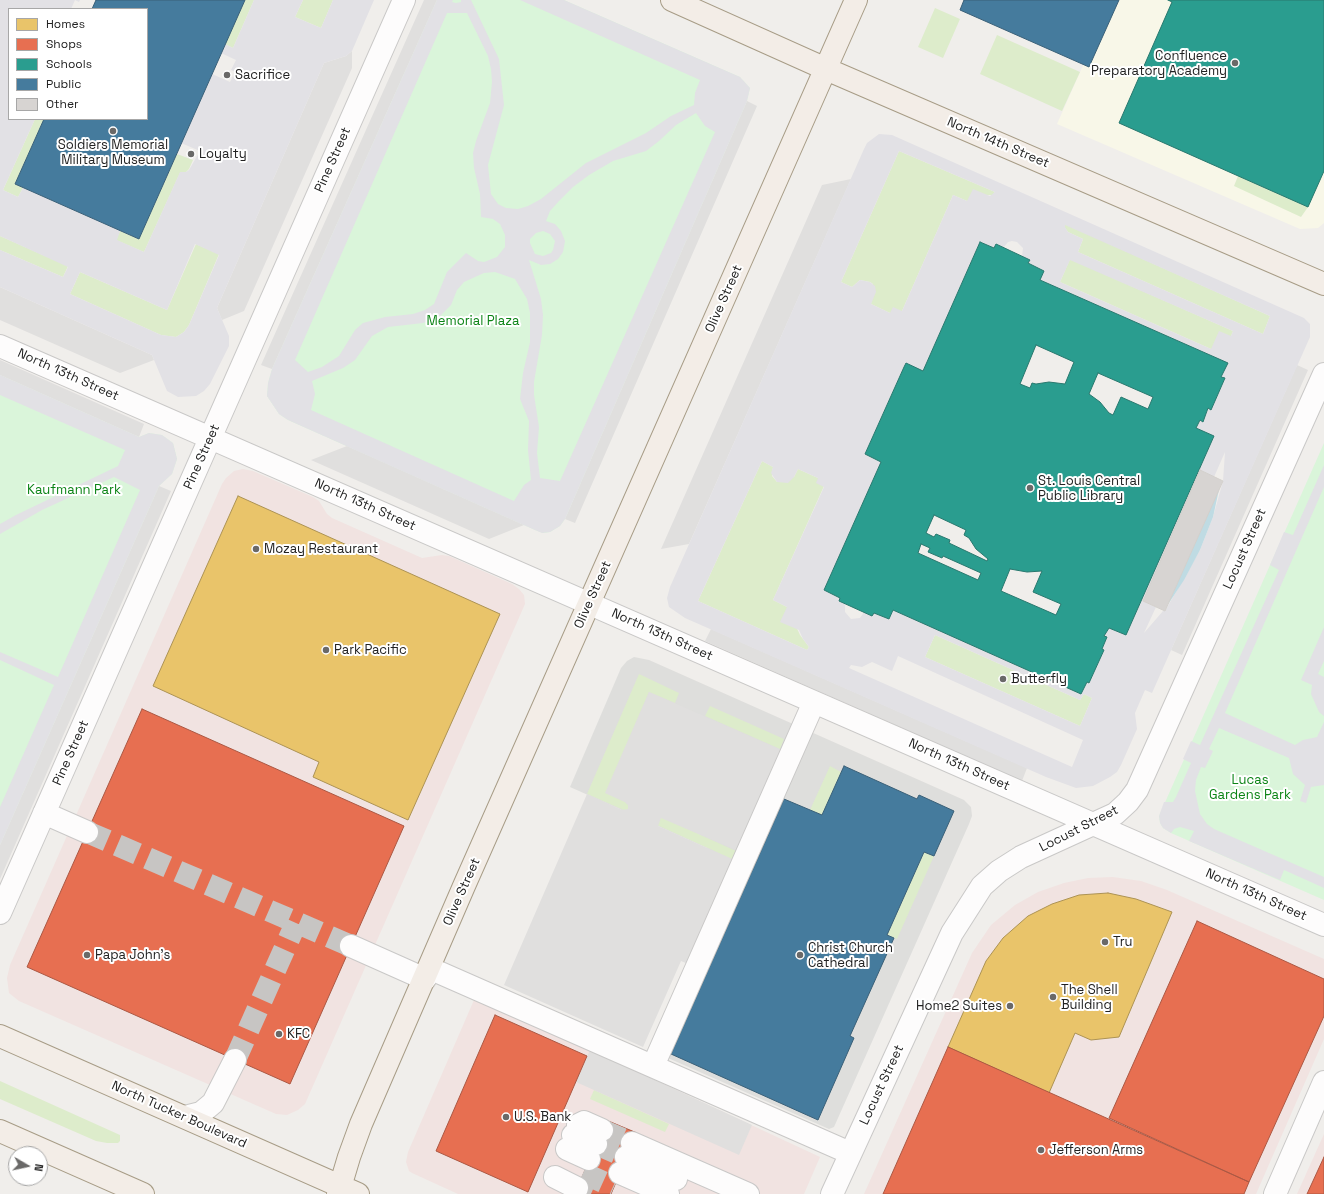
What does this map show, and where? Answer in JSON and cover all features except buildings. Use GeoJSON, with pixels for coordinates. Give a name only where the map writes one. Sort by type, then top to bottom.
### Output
{"type":"FeatureCollection","features":[{"type":"Feature","properties":{"kind":"main road","name":"North 14th Street"},"geometry":{"type":"LineString","coordinates":[[672,0],[826,69],[1324,284]]}},
{"type":"Feature","properties":{"kind":"main road","name":"Olive Street"},"geometry":{"type":"LineString","coordinates":[[346,1191],[361,1124],[589,603],[856,0]]}},
{"type":"Feature","properties":{"kind":"main road","name":"North Tucker Boulevard"},"geometry":{"type":"LineString","coordinates":[[0,1036],[185,1117],[346,1191]]}},
{"type":"Feature","properties":{"kind":"main road"},"geometry":{"type":"LineString","coordinates":[[0,1131],[143,1194]]}},
{"type":"Feature","properties":{"kind":"street","name":"Pine Street"},"geometry":{"type":"LineString","coordinates":[[0,913],[404,0]]}},
{"type":"Feature","properties":{"kind":"street","name":"North 13th Street"},"geometry":{"type":"LineString","coordinates":[[0,346],[1090,824],[1324,924]]}},
{"type":"Feature","properties":{"kind":"street","name":"Locust Street"},"geometry":{"type":"LineString","coordinates":[[832,1194],[952,933],[982,886],[999,871],[1021,858],[1090,824],[1114,814],[1128,802],[1137,790],[1324,374]]}},
{"type":"Feature","properties":{"kind":"street"},"geometry":{"type":"LineString","coordinates":[[653,1066],[814,702]]}},
{"type":"Feature","properties":{"kind":"street"},"geometry":{"type":"LineString","coordinates":[[44,813],[87,832]]}},
{"type":"Feature","properties":{"kind":"street"},"geometry":{"type":"LineString","coordinates":[[351,946],[427,973],[653,1066],[850,1153]]}},
{"type":"Feature","properties":{"kind":"street"},"geometry":{"type":"LineString","coordinates":[[185,1117],[201,1113],[213,1103],[235,1060]]}},
{"type":"Feature","properties":{"kind":"street"},"geometry":{"type":"LineString","coordinates":[[1275,1194],[1324,1082]]}},
{"type":"Feature","properties":{"kind":"street"},"geometry":{"type":"LineString","coordinates":[[567,1150],[584,1122],[590,1159]]}},
{"type":"Feature","properties":{"kind":"street"},"geometry":{"type":"LineString","coordinates":[[567,1150],[590,1159]]}},
{"type":"Feature","properties":{"kind":"street"},"geometry":{"type":"LineString","coordinates":[[567,1150],[590,1159]]}},
{"type":"Feature","properties":{"kind":"street"},"geometry":{"type":"LineString","coordinates":[[625,1171],[668,1194]]}},
{"type":"Feature","properties":{"kind":"street"},"geometry":{"type":"LineString","coordinates":[[625,1171],[710,1194]]}},
{"type":"Feature","properties":{"kind":"street"},"geometry":{"type":"LineString","coordinates":[[625,1171],[748,1194]]}},
{"type":"Feature","properties":{"kind":"shaded area"},"geometry":{"type":"Polygon","coordinates":[[[0,0],[75,0],[71,8],[8,8],[8,120],[35,120],[3,190],[18,197],[23,188],[28,190],[120,231],[117,240],[144,252],[180,172],[186,172],[189,170],[200,151],[181,143],[212,74],[230,82],[235,72],[231,70],[236,60],[221,53],[225,44],[233,48],[254,0],[303,0],[295,17],[321,28],[333,0],[374,0],[352,51],[346,56],[324,63],[217,308],[229,336],[229,346],[210,384],[204,391],[196,396],[178,397],[167,391],[152,355],[0,287],[0,250],[63,277],[68,267],[0,236],[0,0]],[[195,244],[167,310],[80,272],[70,294],[161,335],[176,337],[184,332],[189,325],[219,255],[195,244]]]}},
{"type":"Feature","properties":{"kind":"shaded area"},"geometry":{"type":"Polygon","coordinates":[[[424,0],[437,0],[272,369],[261,365],[424,0]]]}},
{"type":"Feature","properties":{"kind":"shaded area"},"geometry":{"type":"Polygon","coordinates":[[[437,0],[453,0],[452,2],[456,3],[461,2],[461,0],[471,0],[499,59],[504,105],[488,165],[491,194],[498,204],[506,208],[518,209],[528,206],[541,199],[586,163],[646,133],[671,116],[694,105],[695,93],[700,80],[520,0],[564,0],[740,77],[750,88],[747,101],[565,519],[560,526],[550,532],[542,533],[288,420],[279,414],[267,396],[268,383],[272,369],[437,0]],[[447,13],[295,360],[308,372],[322,367],[339,356],[355,330],[363,323],[385,317],[413,314],[425,310],[434,304],[447,272],[466,253],[478,261],[484,262],[497,257],[505,247],[505,235],[500,224],[493,219],[481,217],[480,194],[474,168],[473,153],[490,103],[492,82],[488,56],[467,13],[447,13]],[[696,113],[676,125],[646,151],[613,161],[589,175],[573,187],[550,211],[546,221],[555,224],[561,231],[565,241],[563,252],[558,259],[550,264],[541,265],[529,260],[541,299],[543,315],[542,335],[534,382],[534,395],[539,427],[537,453],[540,478],[560,481],[715,132],[705,126],[696,113]],[[543,231],[536,233],[530,239],[530,243],[535,254],[543,256],[551,253],[555,241],[550,234],[543,231]],[[495,272],[484,273],[464,282],[457,290],[451,305],[438,318],[423,323],[388,327],[372,336],[355,360],[343,368],[312,381],[315,394],[311,410],[514,501],[524,485],[531,480],[528,450],[529,421],[520,399],[523,373],[530,342],[530,313],[527,299],[515,279],[495,272]]]}},
{"type":"Feature","properties":{"kind":"shaded area","name":"Confluence Preparatory Academy"},"geometry":{"type":"Polygon","coordinates":[[[1112,0],[1324,0],[1324,223],[1318,228],[1300,229],[1057,124],[1112,0]]]}},
{"type":"Feature","properties":{"kind":"shaded area"},"geometry":{"type":"Polygon","coordinates":[[[352,51],[352,68],[244,311],[222,320],[217,308],[324,63],[346,56],[352,51]]]}},
{"type":"Feature","properties":{"kind":"shaded area"},"geometry":{"type":"Polygon","coordinates":[[[747,101],[757,106],[575,523],[565,519],[747,101]]]}},
{"type":"Feature","properties":{"kind":"shaded area"},"geometry":{"type":"Polygon","coordinates":[[[879,134],[892,135],[1304,318],[1310,324],[1310,337],[1152,693],[1145,690],[1135,713],[1137,729],[1121,765],[1117,772],[1093,786],[1076,788],[1046,777],[685,618],[669,607],[667,598],[670,587],[867,143],[879,134]],[[899,151],[841,282],[852,287],[860,280],[870,282],[875,286],[876,292],[871,304],[890,313],[893,307],[902,311],[953,195],[967,201],[973,189],[990,196],[995,192],[899,151]],[[1065,225],[1068,232],[1083,239],[1078,252],[1263,334],[1270,316],[1065,225]],[[980,242],[923,371],[905,364],[865,454],[881,462],[824,590],[840,598],[839,601],[845,604],[845,612],[851,619],[860,618],[864,612],[874,613],[889,619],[893,610],[1081,694],[1087,682],[1089,683],[1104,650],[1102,649],[1107,638],[1104,636],[1109,628],[1126,635],[1214,436],[1196,428],[1200,420],[1203,421],[1208,408],[1211,409],[1225,379],[1221,377],[1227,363],[1040,280],[1044,271],[1028,263],[1030,260],[1022,256],[1023,248],[1017,242],[1008,242],[1003,248],[994,248],[980,242]],[[1070,260],[1060,282],[1211,349],[1219,331],[1231,336],[1233,331],[1070,260]],[[1225,452],[1214,477],[1201,471],[1143,601],[1156,607],[1144,633],[1163,611],[1165,611],[1200,550],[1213,517],[1223,481],[1225,452]],[[762,461],[698,601],[807,650],[809,647],[799,630],[780,622],[787,607],[773,600],[824,487],[816,483],[818,478],[798,469],[794,477],[788,483],[777,482],[771,473],[773,467],[762,461]],[[935,635],[925,657],[1080,726],[1092,698],[1084,694],[1080,700],[935,635]],[[898,656],[892,671],[872,662],[862,667],[851,665],[849,668],[1072,767],[1083,740],[898,656]]]}},
{"type":"Feature","properties":{"kind":"shaded area"},"geometry":{"type":"Polygon","coordinates":[[[851,179],[689,544],[661,549],[822,185],[851,179]]]}},
{"type":"Feature","properties":{"kind":"shaded area"},"geometry":{"type":"Polygon","coordinates":[[[0,287],[152,355],[154,360],[120,373],[0,320],[0,287]]]}},
{"type":"Feature","properties":{"kind":"shaded area"},"geometry":{"type":"Polygon","coordinates":[[[0,360],[144,424],[139,437],[0,375],[0,360]]]}},
{"type":"Feature","properties":{"kind":"shaded area"},"geometry":{"type":"Polygon","coordinates":[[[1297,365],[1308,370],[1182,655],[1171,650],[1297,365]]]}},
{"type":"Feature","properties":{"kind":"shaded area"},"geometry":{"type":"Polygon","coordinates":[[[0,375],[139,437],[149,433],[162,435],[173,443],[177,459],[172,474],[159,486],[0,845],[0,807],[54,685],[0,660],[0,652],[58,677],[140,490],[114,477],[42,510],[0,534],[0,524],[118,466],[125,450],[0,395],[0,375]]]}},
{"type":"Feature","properties":{"kind":"shaded area"},"geometry":{"type":"Polygon","coordinates":[[[347,446],[524,525],[489,539],[311,460],[347,446]]]}},
{"type":"Feature","properties":{"kind":"shaded area"},"geometry":{"type":"Polygon","coordinates":[[[1324,465],[1324,487],[1225,713],[1295,745],[1303,740],[1317,737],[1324,722],[1324,785],[1311,787],[1306,803],[1300,801],[1305,785],[1293,774],[1289,758],[1219,728],[1209,749],[1213,751],[1205,768],[1201,767],[1196,780],[1195,791],[1200,814],[1207,824],[1214,829],[1324,877],[1324,888],[1284,870],[1280,880],[1189,841],[1194,831],[1180,827],[1174,829],[1171,833],[1163,828],[1160,823],[1159,816],[1164,802],[1173,802],[1176,797],[1191,763],[1183,759],[1191,741],[1200,745],[1279,570],[1270,565],[1284,532],[1293,535],[1324,465]]]}},
{"type":"Feature","properties":{"kind":"shaded area"},"geometry":{"type":"Polygon","coordinates":[[[243,469],[253,471],[313,497],[319,501],[327,514],[332,518],[422,558],[442,555],[449,556],[512,584],[524,595],[525,604],[305,1104],[298,1110],[287,1115],[276,1114],[19,1001],[9,993],[7,978],[10,965],[222,484],[234,471],[243,469]]]}},
{"type":"Feature","properties":{"kind":"shaded area"},"geometry":{"type":"Polygon","coordinates":[[[159,486],[171,491],[0,879],[0,845],[159,486]]]}},
{"type":"Feature","properties":{"kind":"shaded area"},"geometry":{"type":"Polygon","coordinates":[[[1324,627],[1324,661],[1318,674],[1324,677],[1324,716],[1319,712],[1311,694],[1312,685],[1301,680],[1324,627]]]}},
{"type":"Feature","properties":{"kind":"shaded area"},"geometry":{"type":"Polygon","coordinates":[[[711,629],[1027,768],[1022,781],[705,641],[711,629]]]}},
{"type":"Feature","properties":{"kind":"shaded area"},"geometry":{"type":"Polygon","coordinates":[[[634,657],[649,660],[964,800],[971,807],[972,816],[969,824],[834,1127],[829,1129],[668,1058],[706,971],[707,848],[570,787],[621,668],[627,661],[634,657]]]}},
{"type":"Feature","properties":{"kind":"shaded area"},"geometry":{"type":"Polygon","coordinates":[[[649,692],[802,759],[707,972],[681,961],[643,1047],[504,985],[587,794],[622,810],[628,809],[628,805],[625,802],[605,793],[649,692]],[[661,818],[658,826],[732,859],[736,850],[661,818]]]}},
{"type":"Feature","properties":{"kind":"shaded area"},"geometry":{"type":"Polygon","coordinates":[[[1113,877],[1141,881],[1167,890],[1324,959],[1324,1039],[1256,1194],[864,1194],[972,953],[991,925],[1015,905],[1038,892],[1064,883],[1088,878],[1113,877]]]}},
{"type":"Feature","properties":{"kind":"shaded area"},"geometry":{"type":"Polygon","coordinates":[[[474,1000],[590,1050],[820,1157],[804,1194],[458,1194],[412,1173],[409,1171],[406,1162],[408,1152],[474,1000]]]}},
{"type":"Feature","properties":{"kind":"shaded area"},"geometry":{"type":"Polygon","coordinates":[[[590,1050],[752,1125],[739,1155],[576,1082],[590,1050]]]}},
{"type":"Feature","properties":{"kind":"shaded area"},"geometry":{"type":"Polygon","coordinates":[[[1324,1134],[1324,1194],[1297,1194],[1324,1134]]]}},
{"type":"Feature","properties":{"kind":"green space"},"geometry":{"type":"Polygon","coordinates":[[[245,0],[254,0],[233,48],[225,44],[245,0]]]}},
{"type":"Feature","properties":{"kind":"green space"},"geometry":{"type":"Polygon","coordinates":[[[303,0],[333,0],[321,28],[295,17],[303,0]]]}},
{"type":"Feature","properties":{"kind":"green space","name":"Memorial Plaza"},"geometry":{"type":"Polygon","coordinates":[[[437,0],[564,0],[740,77],[750,88],[747,101],[565,519],[560,526],[550,532],[543,533],[535,530],[288,420],[279,414],[267,396],[268,383],[272,369],[437,0]]]}},
{"type":"Feature","properties":{"kind":"green space"},"geometry":{"type":"Polygon","coordinates":[[[935,8],[960,19],[943,58],[918,47],[935,8]]]}},
{"type":"Feature","properties":{"kind":"green space"},"geometry":{"type":"Polygon","coordinates":[[[997,35],[1080,72],[1062,111],[980,74],[997,35]]]}},
{"type":"Feature","properties":{"kind":"green space"},"geometry":{"type":"Polygon","coordinates":[[[35,120],[44,120],[15,184],[23,188],[18,197],[3,190],[35,120]]]}},
{"type":"Feature","properties":{"kind":"green space"},"geometry":{"type":"Polygon","coordinates":[[[899,151],[995,192],[993,195],[986,195],[967,201],[953,195],[902,311],[890,313],[871,304],[873,284],[870,282],[860,280],[852,287],[841,282],[899,151]]]}},
{"type":"Feature","properties":{"kind":"green space"},"geometry":{"type":"Polygon","coordinates":[[[177,154],[193,160],[186,172],[180,173],[144,252],[116,240],[120,231],[139,239],[177,154]]]}},
{"type":"Feature","properties":{"kind":"green space"},"geometry":{"type":"Polygon","coordinates":[[[1238,176],[1308,207],[1301,217],[1234,186],[1238,176]]]}},
{"type":"Feature","properties":{"kind":"green space"},"geometry":{"type":"Polygon","coordinates":[[[1065,224],[1270,316],[1263,334],[1078,252],[1083,239],[1068,232],[1064,227],[1065,224]]]}},
{"type":"Feature","properties":{"kind":"green space"},"geometry":{"type":"Polygon","coordinates":[[[0,236],[68,266],[63,277],[0,250],[0,236]]]}},
{"type":"Feature","properties":{"kind":"green space"},"geometry":{"type":"Polygon","coordinates":[[[196,244],[219,254],[189,325],[184,332],[176,337],[161,335],[70,294],[80,272],[167,310],[196,244]]]}},
{"type":"Feature","properties":{"kind":"green space"},"geometry":{"type":"Polygon","coordinates":[[[1070,259],[1233,331],[1231,336],[1211,349],[1060,282],[1070,259]]]}},
{"type":"Feature","properties":{"kind":"green space","name":"Kaufmann Park"},"geometry":{"type":"Polygon","coordinates":[[[0,375],[139,437],[149,433],[162,435],[173,443],[177,459],[172,474],[159,486],[0,845],[0,375]]]}},
{"type":"Feature","properties":{"kind":"green space","name":"Lucas Gardens Park"},"geometry":{"type":"Polygon","coordinates":[[[1324,443],[1324,900],[1171,833],[1163,828],[1160,823],[1159,816],[1324,443]]]}},
{"type":"Feature","properties":{"kind":"green space"},"geometry":{"type":"Polygon","coordinates":[[[762,461],[773,467],[772,476],[777,482],[794,477],[798,469],[818,478],[824,486],[773,600],[787,607],[800,635],[809,647],[807,650],[698,601],[762,461]]]}},
{"type":"Feature","properties":{"kind":"green space"},"geometry":{"type":"Polygon","coordinates":[[[935,635],[1080,700],[1084,694],[1092,698],[1080,726],[925,657],[935,635]]]}},
{"type":"Feature","properties":{"kind":"green space"},"geometry":{"type":"Polygon","coordinates":[[[639,674],[679,693],[675,703],[649,692],[606,793],[625,802],[628,805],[628,809],[626,811],[587,794],[639,674]]]}},
{"type":"Feature","properties":{"kind":"green space"},"geometry":{"type":"Polygon","coordinates":[[[710,706],[784,739],[780,749],[705,716],[710,706]]]}},
{"type":"Feature","properties":{"kind":"green space"},"geometry":{"type":"Polygon","coordinates":[[[830,766],[841,772],[822,815],[810,810],[830,766]]]}},
{"type":"Feature","properties":{"kind":"green space"},"geometry":{"type":"Polygon","coordinates":[[[661,817],[736,851],[732,859],[657,825],[661,817]]]}},
{"type":"Feature","properties":{"kind":"green space"},"geometry":{"type":"Polygon","coordinates":[[[924,852],[934,856],[897,939],[887,935],[924,852]]]}},
{"type":"Feature","properties":{"kind":"green space"},"geometry":{"type":"Polygon","coordinates":[[[0,1081],[120,1135],[120,1141],[118,1143],[107,1143],[96,1141],[0,1099],[0,1081]]]}},
{"type":"Feature","properties":{"kind":"green space"},"geometry":{"type":"Polygon","coordinates":[[[594,1090],[669,1124],[665,1132],[590,1099],[594,1090]]]}},
{"type":"Feature","properties":{"kind":"water"},"geometry":{"type":"Polygon","coordinates":[[[1220,485],[1213,517],[1200,550],[1184,580],[1167,606],[1220,485]]]}},
{"type":"Feature","properties":{"kind":"tunnel"},"geometry":{"type":"LineString","coordinates":[[87,832],[351,946]]}},
{"type":"Feature","properties":{"kind":"tunnel"},"geometry":{"type":"LineString","coordinates":[[235,1060],[296,923]]}},
{"type":"Feature","properties":{"kind":"tunnel"},"geometry":{"type":"LineString","coordinates":[[602,1130],[632,1143]]}},
{"type":"Feature","properties":{"kind":"tunnel"},"geometry":{"type":"LineString","coordinates":[[596,1144],[626,1157]]}},
{"type":"Feature","properties":{"kind":"tunnel"},"geometry":{"type":"LineString","coordinates":[[583,1173],[614,1187]]}},
{"type":"Feature","properties":{"kind":"tunnel"},"geometry":{"type":"LineString","coordinates":[[577,1188],[591,1194]]}},
{"type":"Feature","properties":{"kind":"place","name":"Confluence Preparatory Academy"},"geometry":{"type":"Point","coordinates":[1235,63]}},
{"type":"Feature","properties":{"kind":"place","name":"Sacrifice"},"geometry":{"type":"Point","coordinates":[227,75]}},
{"type":"Feature","properties":{"kind":"place","name":"Soldiers Memorial Military Museum"},"geometry":{"type":"Point","coordinates":[113,131]}},
{"type":"Feature","properties":{"kind":"place","name":"Loyalty"},"geometry":{"type":"Point","coordinates":[191,154]}},
{"type":"Feature","properties":{"kind":"place","name":"St. Louis Central Public Library"},"geometry":{"type":"Point","coordinates":[1030,488]}},
{"type":"Feature","properties":{"kind":"place","name":"Mozay Restaurant"},"geometry":{"type":"Point","coordinates":[256,549]}},
{"type":"Feature","properties":{"kind":"place","name":"Park Pacific"},"geometry":{"type":"Point","coordinates":[326,650]}},
{"type":"Feature","properties":{"kind":"place","name":"Butterfly"},"geometry":{"type":"Point","coordinates":[1003,679]}},
{"type":"Feature","properties":{"kind":"place","name":"Tru"},"geometry":{"type":"Point","coordinates":[1105,942]}},
{"type":"Feature","properties":{"kind":"place","name":"Papa John's"},"geometry":{"type":"Point","coordinates":[87,955]}},
{"type":"Feature","properties":{"kind":"place","name":"Christ Church Cathedral"},"geometry":{"type":"Point","coordinates":[800,955]}},
{"type":"Feature","properties":{"kind":"place","name":"The Shell Building"},"geometry":{"type":"Point","coordinates":[1053,997]}},
{"type":"Feature","properties":{"kind":"place","name":"Home2 Suites"},"geometry":{"type":"Point","coordinates":[1010,1006]}},
{"type":"Feature","properties":{"kind":"place","name":"KFC"},"geometry":{"type":"Point","coordinates":[279,1034]}},
{"type":"Feature","properties":{"kind":"place","name":"U.S. Bank"},"geometry":{"type":"Point","coordinates":[506,1117]}},
{"type":"Feature","properties":{"kind":"place","name":"Jefferson Arms"},"geometry":{"type":"Point","coordinates":[1041,1150]}}]}
